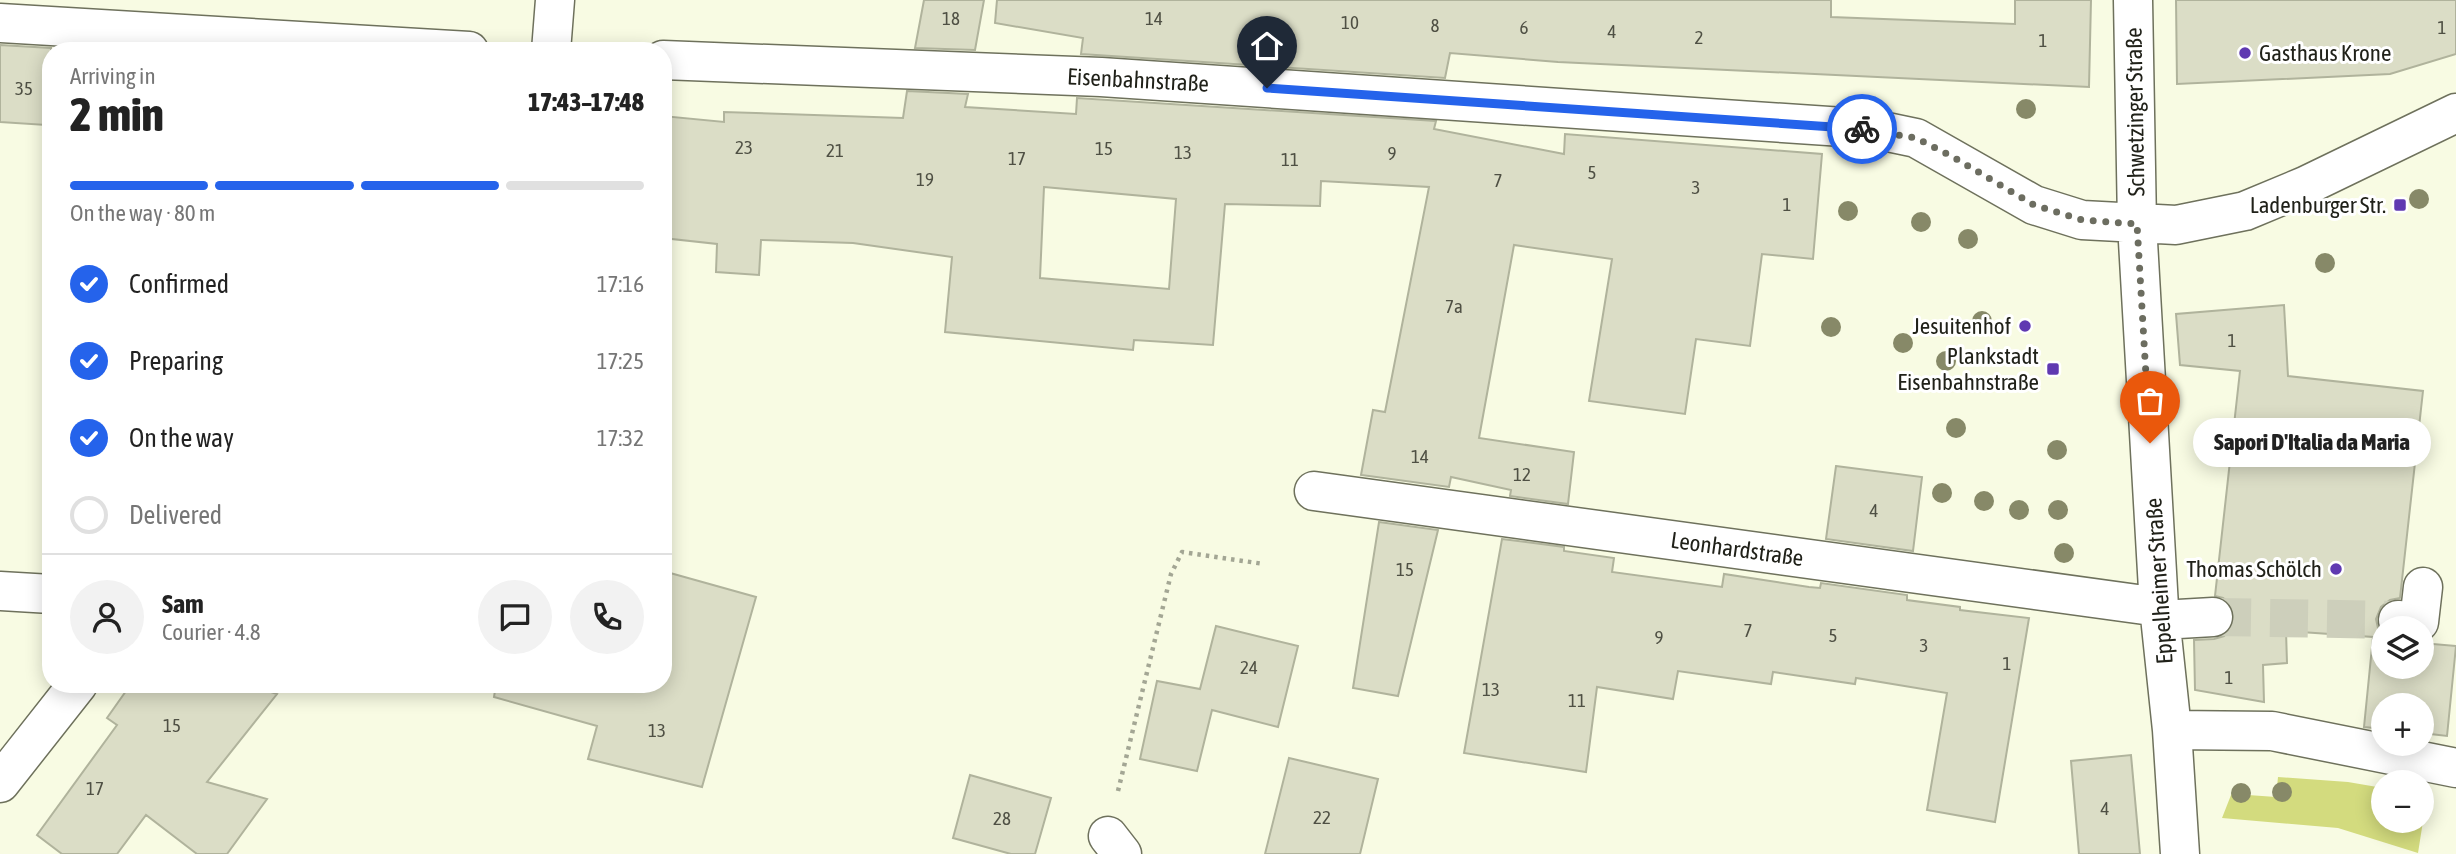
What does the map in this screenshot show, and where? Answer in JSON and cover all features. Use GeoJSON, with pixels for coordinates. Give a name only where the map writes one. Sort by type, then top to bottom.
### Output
{"type":"FeatureCollection","features":[{"type":"Feature","properties":{"kind":"street"},"geometry":{"type":"LineString","coordinates":[[552,42],[555,0]]}},
{"type":"Feature","properties":{"kind":"street","name":"Schwetzinger Straße"},"geometry":{"type":"LineString","coordinates":[[2133,0],[2137,224]]}},
{"type":"Feature","properties":{"kind":"street"},"geometry":{"type":"LineString","coordinates":[[0,23],[318,42]]}},
{"type":"Feature","properties":{"kind":"street","name":"Eisenbahnstraße"},"geometry":{"type":"LineString","coordinates":[[672,60],[1101,76],[1873,129],[1916,138],[2034,205],[2082,220],[2137,224],[2176,225],[2245,211],[2305,186],[2456,113]]}},
{"type":"Feature","properties":{"kind":"street","name":"Eppelheimer Straße"},"geometry":{"type":"LineString","coordinates":[[2137,224],[2160,613],[2172,730],[2180,854]]}},
{"type":"Feature","properties":{"kind":"street","name":"Leonhardstraße"},"geometry":{"type":"LineString","coordinates":[[1314,491],[2160,613],[2213,617]]}},
{"type":"Feature","properties":{"kind":"street"},"geometry":{"type":"LineString","coordinates":[[2420,616],[2423,587]]}},
{"type":"Feature","properties":{"kind":"street"},"geometry":{"type":"LineString","coordinates":[[0,591],[42,593]]}},
{"type":"Feature","properties":{"kind":"street"},"geometry":{"type":"LineString","coordinates":[[0,783],[71,693]]}},
{"type":"Feature","properties":{"kind":"street"},"geometry":{"type":"LineString","coordinates":[[2172,730],[2272,731],[2456,768]]}},
{"type":"Feature","properties":{"kind":"path"},"geometry":{"type":"LineString","coordinates":[[1115,845],[1171,574],[1182,552],[1264,564]]}},
{"type":"Feature","properties":{"kind":"green space"},"geometry":{"type":"Polygon","coordinates":[[[2278,777],[2371,786],[2371,833],[2421,833],[2418,853],[2338,828],[2222,818],[2233,790],[2246,784],[2248,795],[2276,797],[2278,777]]]}},
{"type":"Feature","properties":{"kind":"building"},"geometry":{"type":"Polygon","coordinates":[[[924,0],[984,0],[975,50],[915,48],[924,0]]]}},
{"type":"Feature","properties":{"kind":"building"},"geometry":{"type":"Polygon","coordinates":[[[997,0],[1831,0],[1831,17],[2015,24],[2015,0],[2091,0],[2089,87],[1558,62],[1450,53],[1445,78],[1081,54],[1083,38],[995,23],[997,0]]]}},
{"type":"Feature","properties":{"kind":"building"},"geometry":{"type":"Polygon","coordinates":[[[2176,0],[2456,0],[2456,54],[2390,74],[2177,84],[2176,0]]]}},
{"type":"Feature","properties":{"kind":"building"},"geometry":{"type":"Polygon","coordinates":[[[0,45],[42,47],[42,125],[0,122],[0,45]]]}},
{"type":"Feature","properties":{"kind":"building"},"geometry":{"type":"Polygon","coordinates":[[[907,91],[968,94],[965,107],[1076,114],[1077,98],[1436,121],[1434,129],[1564,154],[1565,134],[1822,154],[1813,259],[1762,254],[1750,346],[1696,339],[1685,414],[1589,401],[1612,259],[1514,245],[1479,438],[1574,452],[1568,504],[1510,496],[1511,490],[1451,477],[1449,487],[1361,475],[1373,410],[1385,412],[1429,187],[1321,181],[1320,206],[1225,204],[1213,345],[1134,340],[1133,350],[945,332],[952,257],[853,243],[761,240],[759,275],[716,272],[717,244],[672,239],[672,117],[724,122],[724,112],[903,118],[907,91]],[[1044,187],[1040,278],[1169,289],[1176,199],[1044,187]]]}},
{"type":"Feature","properties":{"kind":"building"},"geometry":{"type":"Polygon","coordinates":[[[2284,305],[2288,376],[2423,391],[2400,598],[2390,600],[2381,607],[2377,616],[2371,616],[2371,637],[2286,631],[2287,663],[2263,665],[2264,702],[2195,690],[2194,640],[2224,636],[2232,627],[2235,616],[2231,604],[2215,596],[2240,371],[2180,365],[2176,314],[2284,305]]]}},
{"type":"Feature","properties":{"kind":"building"},"geometry":{"type":"Polygon","coordinates":[[[1836,466],[1922,477],[1913,551],[1826,539],[1836,466]]]}},
{"type":"Feature","properties":{"kind":"building"},"geometry":{"type":"Polygon","coordinates":[[[1379,522],[1438,530],[1398,696],[1353,688],[1379,522]]]}},
{"type":"Feature","properties":{"kind":"building"},"geometry":{"type":"Polygon","coordinates":[[[1502,539],[1564,547],[1564,551],[1614,558],[1612,572],[1722,587],[1724,574],[1809,587],[1820,588],[1821,583],[1907,595],[1907,600],[1960,607],[1960,610],[2029,618],[1995,822],[1927,810],[1947,693],[1856,678],[1855,684],[1773,672],[1771,684],[1678,671],[1673,699],[1597,687],[1586,772],[1464,753],[1502,539]]]}},
{"type":"Feature","properties":{"kind":"building"},"geometry":{"type":"Polygon","coordinates":[[[672,574],[756,597],[702,787],[588,759],[597,726],[494,697],[495,693],[672,693],[672,574]]]}},
{"type":"Feature","properties":{"kind":"building"},"geometry":{"type":"Polygon","coordinates":[[[1216,626],[1298,646],[1278,727],[1212,710],[1197,771],[1140,759],[1157,681],[1200,689],[1216,626]]]}},
{"type":"Feature","properties":{"kind":"building"},"geometry":{"type":"Polygon","coordinates":[[[2434,644],[2456,646],[2447,736],[2434,734],[2434,693],[2371,693],[2371,728],[2364,727],[2371,657],[2371,679],[2434,679],[2434,644]]]}},
{"type":"Feature","properties":{"kind":"building"},"geometry":{"type":"Polygon","coordinates":[[[125,693],[277,694],[207,782],[267,799],[227,854],[197,854],[146,815],[117,854],[62,854],[37,835],[117,725],[107,718],[125,693]]]}},
{"type":"Feature","properties":{"kind":"building"},"geometry":{"type":"Polygon","coordinates":[[[2131,755],[2140,854],[2079,854],[2071,761],[2131,755]]]}},
{"type":"Feature","properties":{"kind":"building"},"geometry":{"type":"Polygon","coordinates":[[[1289,758],[1378,779],[1360,854],[1265,854],[1289,758]]]}},
{"type":"Feature","properties":{"kind":"building"},"geometry":{"type":"Polygon","coordinates":[[[970,775],[1051,798],[1035,854],[1011,854],[953,838],[970,775]]]}},
{"type":"Feature","properties":{"kind":"tunnel"},"geometry":{"type":"LineString","coordinates":[[2213,617],[2371,620]]}},
{"type":"Feature","properties":{"kind":"way so far"},"geometry":{"type":"LineString","coordinates":[[1862,129],[1916,138],[2034,205],[2082,220],[2137,224],[2150,443]]}},
{"type":"Feature","properties":{"kind":"place","name":"Gasthaus Krone"},"geometry":{"type":"Point","coordinates":[2245,53]}},
{"type":"Feature","properties":{"kind":"place","name":"Ladenburger Str."},"geometry":{"type":"Point","coordinates":[2400,205]}},
{"type":"Feature","properties":{"kind":"place","name":"Jesuitenhof"},"geometry":{"type":"Point","coordinates":[2025,326]}},
{"type":"Feature","properties":{"kind":"place","name":"Plankstadt Eisenbahnstraße"},"geometry":{"type":"Point","coordinates":[2053,369]}},
{"type":"Feature","properties":{"kind":"place","name":"Sapori D'Italia da Maria"},"geometry":{"type":"Point","coordinates":[2150,443]}},
{"type":"Feature","properties":{"kind":"place","name":"Thomas Schölch"},"geometry":{"type":"Point","coordinates":[2336,569]}},
{"type":"Feature","properties":{"kind":"route"},"geometry":{"type":"LineString","coordinates":[[1267,88],[1862,129]]}}]}
